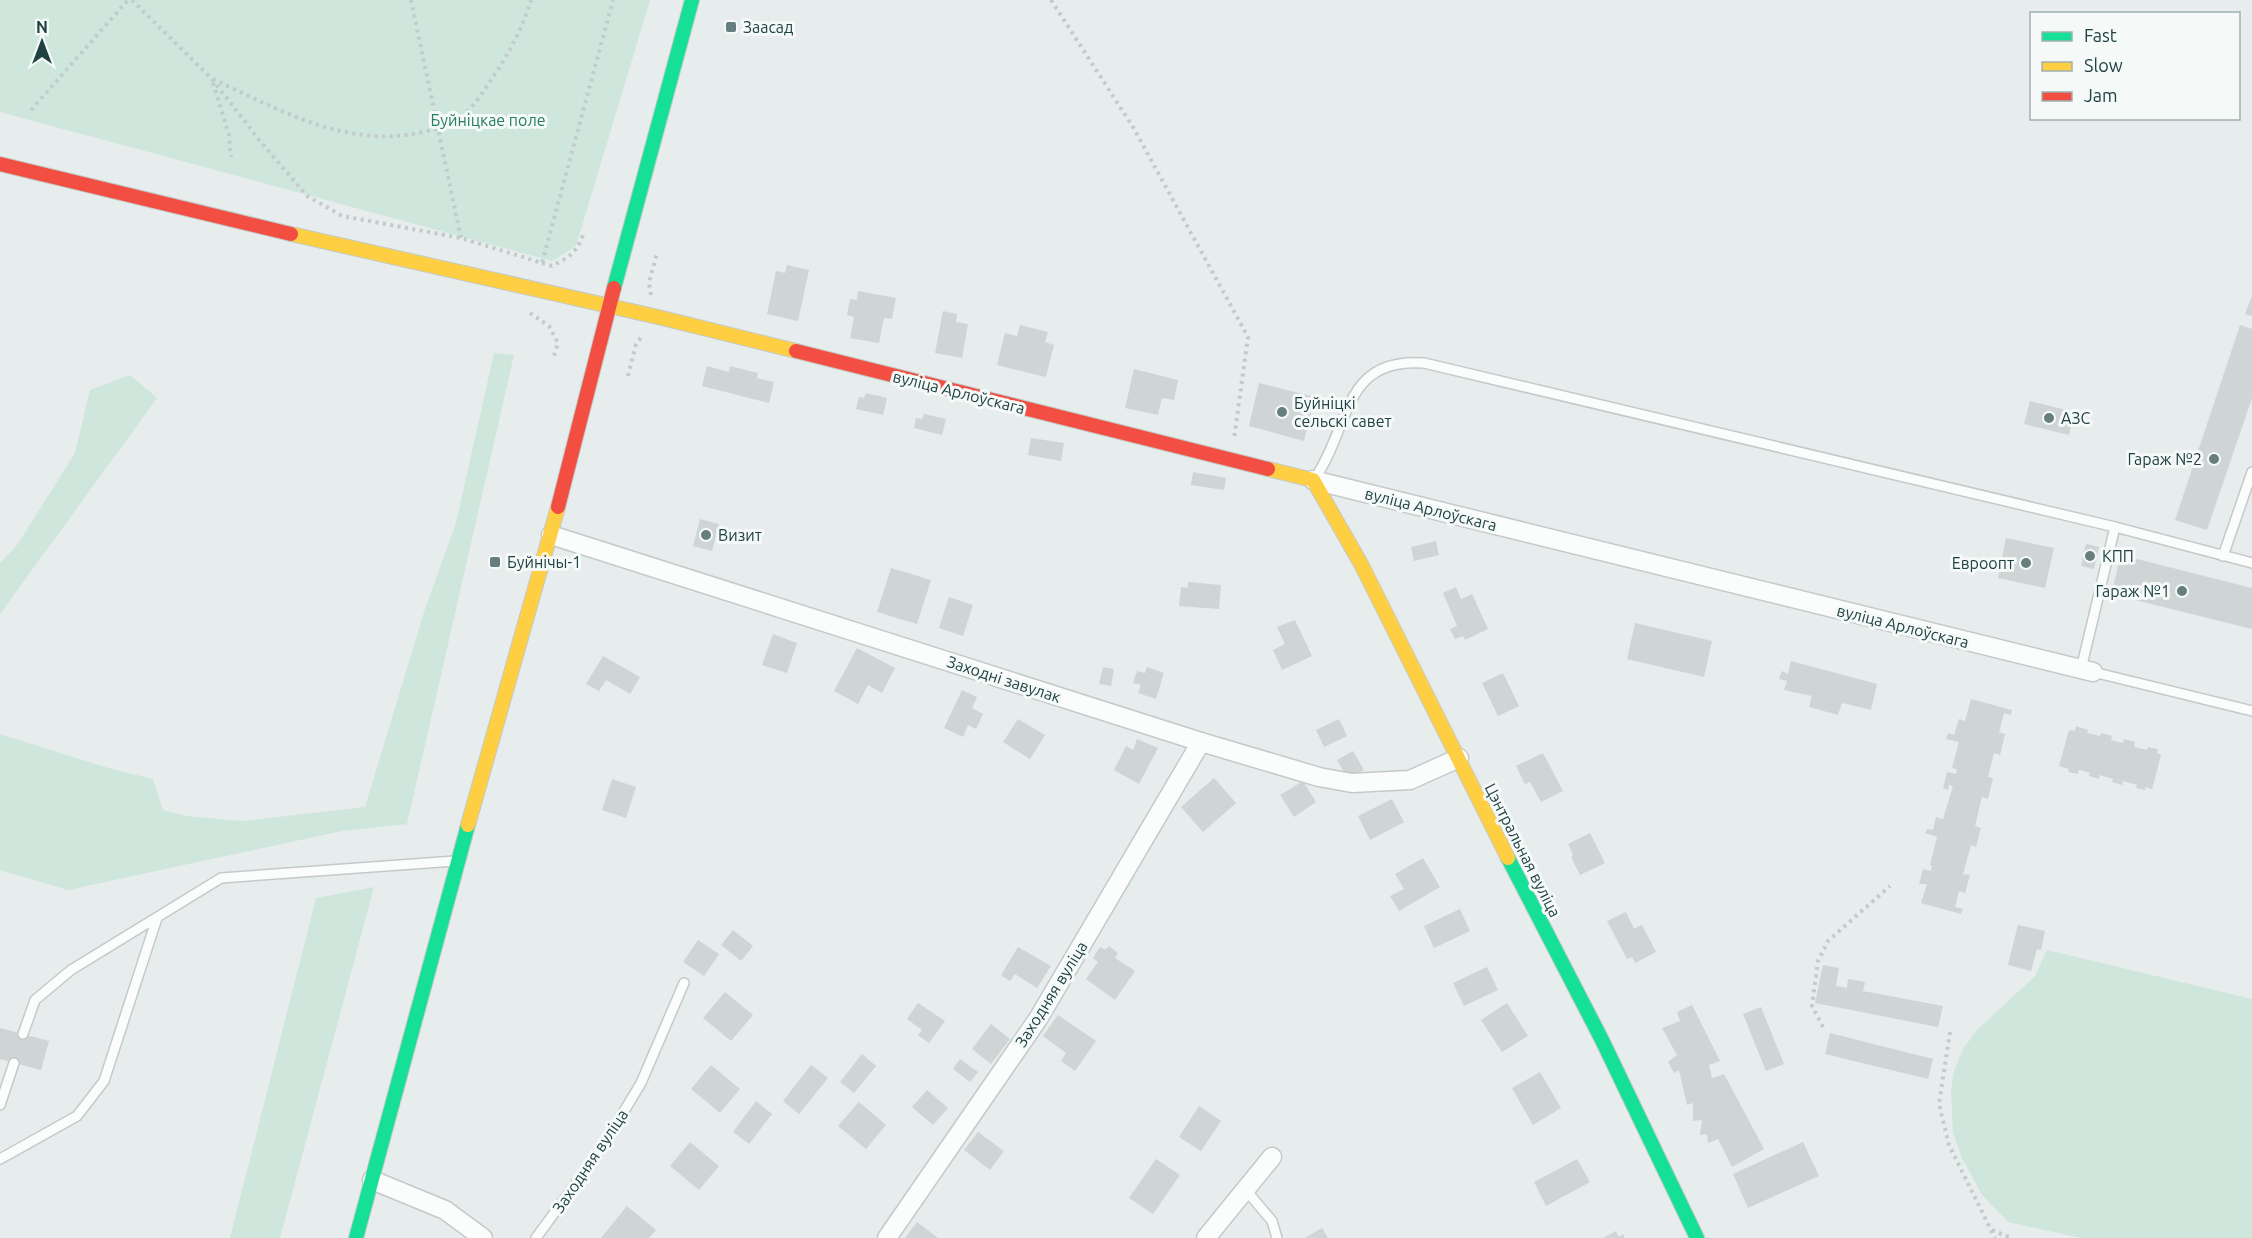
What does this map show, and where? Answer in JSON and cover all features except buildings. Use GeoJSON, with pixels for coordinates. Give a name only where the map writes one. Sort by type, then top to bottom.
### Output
{"type":"FeatureCollection","features":[{"type":"Feature","properties":{"kind":"main road"},"geometry":{"type":"LineString","coordinates":[[356,1238],[458,861],[551,536],[593,366],[692,0]]}},
{"type":"Feature","properties":{"kind":"main road","name":"вуліца Арлоўскага"},"geometry":{"type":"LineString","coordinates":[[0,164],[294,235],[610,306],[1313,480]]}},
{"type":"Feature","properties":{"kind":"main road","name":"Цэнтральная вуліца"},"geometry":{"type":"LineString","coordinates":[[1313,480],[1361,564],[1514,871],[1602,1040],[1696,1238]]}},
{"type":"Feature","properties":{"kind":"street","name":"вуліца Арлоўскага"},"geometry":{"type":"LineString","coordinates":[[1313,480],[2087,670]]}},
{"type":"Feature","properties":{"kind":"street","name":"Заходні завулак"},"geometry":{"type":"LineString","coordinates":[[551,536],[1201,742],[1319,777],[1352,783],[1410,780],[1459,758]]}},
{"type":"Feature","properties":{"kind":"street","name":"Заходняя вуліца"},"geometry":{"type":"LineString","coordinates":[[887,1238],[1038,1019],[1201,742]]}},
{"type":"Feature","properties":{"kind":"street"},"geometry":{"type":"LineString","coordinates":[[1206,1238],[1272,1157]]}},
{"type":"Feature","properties":{"kind":"street"},"geometry":{"type":"LineString","coordinates":[[372,1180],[445,1210],[483,1238]]}},
{"type":"Feature","properties":{"kind":"lane"},"geometry":{"type":"LineString","coordinates":[[1313,480],[1329,456],[1359,385],[1380,369],[1393,364],[1424,363],[2115,527],[2252,563]]}},
{"type":"Feature","properties":{"kind":"lane"},"geometry":{"type":"LineString","coordinates":[[2223,556],[2252,472]]}},
{"type":"Feature","properties":{"kind":"lane"},"geometry":{"type":"LineString","coordinates":[[2087,670],[2115,527]]}},
{"type":"Feature","properties":{"kind":"lane","name":"вуліца Арлоўскага"},"geometry":{"type":"LineString","coordinates":[[2087,670],[2252,711]]}},
{"type":"Feature","properties":{"kind":"lane"},"geometry":{"type":"LineString","coordinates":[[23,1034],[35,999],[71,970],[221,878],[458,861]]}},
{"type":"Feature","properties":{"kind":"lane"},"geometry":{"type":"LineString","coordinates":[[0,1159],[77,1116],[104,1081],[157,918]]}},
{"type":"Feature","properties":{"kind":"lane","name":"Заходняя вуліца"},"geometry":{"type":"LineString","coordinates":[[536,1238],[603,1146],[641,1083],[684,983]]}},
{"type":"Feature","properties":{"kind":"lane"},"geometry":{"type":"LineString","coordinates":[[0,1105],[14,1062]]}},
{"type":"Feature","properties":{"kind":"lane"},"geometry":{"type":"LineString","coordinates":[[1245,1190],[1272,1221],[1277,1238]]}},
{"type":"Feature","properties":{"kind":"path"},"geometry":{"type":"LineString","coordinates":[[31,110],[130,0],[212,79],[260,141],[307,196],[342,216],[461,238],[552,266],[578,249],[583,235]]}},
{"type":"Feature","properties":{"kind":"path"},"geometry":{"type":"LineString","coordinates":[[411,0],[461,238]]}},
{"type":"Feature","properties":{"kind":"path"},"geometry":{"type":"LineString","coordinates":[[212,79],[292,116],[327,128],[367,136],[408,135],[438,128],[460,117],[480,97],[508,54],[526,18],[531,0]]}},
{"type":"Feature","properties":{"kind":"path"},"geometry":{"type":"LineString","coordinates":[[542,263],[614,0]]}},
{"type":"Feature","properties":{"kind":"path"},"geometry":{"type":"LineString","coordinates":[[1051,0],[1133,127],[1248,337],[1231,460]]}},
{"type":"Feature","properties":{"kind":"path"},"geometry":{"type":"LineString","coordinates":[[212,79],[229,135],[231,157]]}},
{"type":"Feature","properties":{"kind":"path"},"geometry":{"type":"LineString","coordinates":[[656,302],[652,298],[649,284],[657,253]]}},
{"type":"Feature","properties":{"kind":"path"},"geometry":{"type":"LineString","coordinates":[[530,313],[549,326],[558,343],[554,356]]}},
{"type":"Feature","properties":{"kind":"path"},"geometry":{"type":"LineString","coordinates":[[628,376],[636,344],[643,335],[652,335]]}},
{"type":"Feature","properties":{"kind":"path"},"geometry":{"type":"LineString","coordinates":[[1823,1027],[1812,1006],[1818,961],[1828,941],[1890,886]]}},
{"type":"Feature","properties":{"kind":"path"},"geometry":{"type":"LineString","coordinates":[[1950,1032],[1939,1104],[1949,1145],[1995,1238]]}},
{"type":"Feature","properties":{"kind":"path"},"geometry":{"type":"LineString","coordinates":[[1991,1230],[2011,1238]]}},
{"type":"Feature","properties":{"kind":"green space","name":"Буйніцкае поле"},"geometry":{"type":"Polygon","coordinates":[[[0,0],[650,0],[576,246],[552,261],[0,112],[0,0]]]}},
{"type":"Feature","properties":{"kind":"green space"},"geometry":{"type":"Polygon","coordinates":[[[494,353],[514,355],[407,824],[342,831],[68,890],[0,870],[0,734],[108,768],[153,779],[163,810],[186,816],[242,821],[365,807],[425,609],[456,523],[494,353]]]}},
{"type":"Feature","properties":{"kind":"green space"},"geometry":{"type":"Polygon","coordinates":[[[130,375],[157,398],[0,614],[0,563],[18,544],[75,453],[90,390],[130,375]]]}},
{"type":"Feature","properties":{"kind":"green space"},"geometry":{"type":"Polygon","coordinates":[[[374,887],[280,1238],[230,1238],[316,898],[374,887]]]}},
{"type":"Feature","properties":{"kind":"green space"},"geometry":{"type":"Polygon","coordinates":[[[2047,950],[2252,999],[2252,1238],[2081,1238],[2008,1222],[1982,1195],[1962,1158],[1953,1133],[1951,1090],[1954,1071],[1963,1049],[1977,1030],[2035,976],[2047,950]]]}},
{"type":"Feature","properties":{"kind":"traffic: fast"},"geometry":{"type":"LineString","coordinates":[[614,288],[692,0]]}},
{"type":"Feature","properties":{"kind":"traffic: fast"},"geometry":{"type":"LineString","coordinates":[[356,1238],[468,825]]}},
{"type":"Feature","properties":{"kind":"traffic: fast"},"geometry":{"type":"LineString","coordinates":[[1508,858],[1602,1040],[1697,1238]]}},
{"type":"Feature","properties":{"kind":"traffic: slow"},"geometry":{"type":"LineString","coordinates":[[291,234],[658,317],[796,351]]}},
{"type":"Feature","properties":{"kind":"traffic: slow"},"geometry":{"type":"LineString","coordinates":[[1268,469],[1313,480],[1361,564],[1508,858]]}},
{"type":"Feature","properties":{"kind":"traffic: slow"},"geometry":{"type":"LineString","coordinates":[[468,825],[558,507]]}},
{"type":"Feature","properties":{"kind":"traffic: jam"},"geometry":{"type":"LineString","coordinates":[[0,164],[291,234]]}},
{"type":"Feature","properties":{"kind":"traffic: jam"},"geometry":{"type":"LineString","coordinates":[[558,507],[614,288]]}},
{"type":"Feature","properties":{"kind":"traffic: jam"},"geometry":{"type":"LineString","coordinates":[[796,351],[1268,469]]}},
{"type":"Feature","properties":{"kind":"place","name":"Заасад"},"geometry":{"type":"Point","coordinates":[731,27]}},
{"type":"Feature","properties":{"kind":"place","name":"Буйніцкі сельскі савет"},"geometry":{"type":"Point","coordinates":[1282,412]}},
{"type":"Feature","properties":{"kind":"place","name":"АЗС"},"geometry":{"type":"Point","coordinates":[2049,418]}},
{"type":"Feature","properties":{"kind":"place","name":"Гараж №2"},"geometry":{"type":"Point","coordinates":[2214,459]}},
{"type":"Feature","properties":{"kind":"place","name":"Визит"},"geometry":{"type":"Point","coordinates":[706,535]}},
{"type":"Feature","properties":{"kind":"place","name":"КПП"},"geometry":{"type":"Point","coordinates":[2090,556]}},
{"type":"Feature","properties":{"kind":"place","name":"Буйнічы-1"},"geometry":{"type":"Point","coordinates":[495,562]}},
{"type":"Feature","properties":{"kind":"place","name":"Евроопт"},"geometry":{"type":"Point","coordinates":[2026,563]}},
{"type":"Feature","properties":{"kind":"place","name":"Гараж №1"},"geometry":{"type":"Point","coordinates":[2182,591]}}]}
